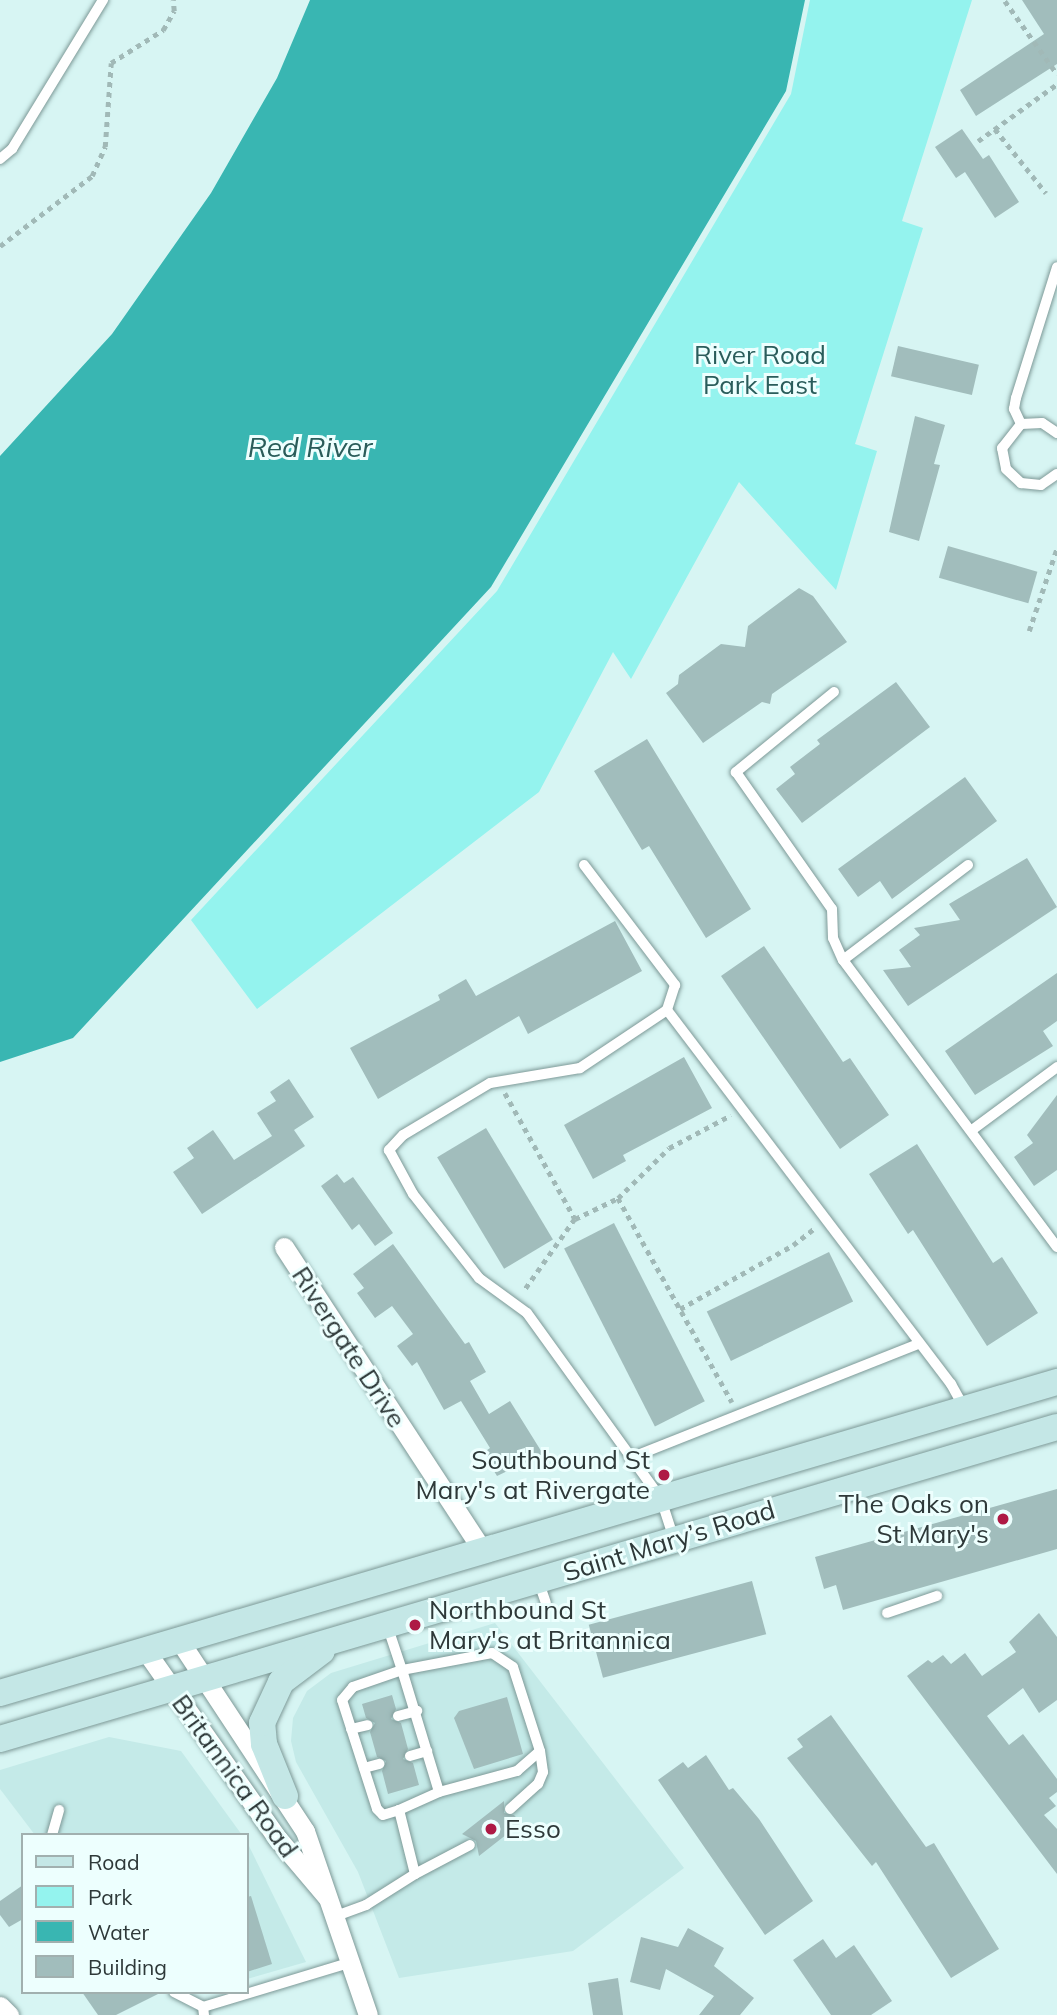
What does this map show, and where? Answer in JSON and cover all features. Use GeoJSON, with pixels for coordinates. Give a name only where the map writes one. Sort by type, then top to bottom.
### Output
{"type":"FeatureCollection","features":[{"type":"Feature","properties":{"kind":"main road","name":"Saint Mary’s Road"},"geometry":{"type":"LineString","coordinates":[[0,1693],[1057,1381]]}},
{"type":"Feature","properties":{"kind":"main road","name":"Saint Mary’s Road"},"geometry":{"type":"LineString","coordinates":[[0,1739],[171,1686],[387,1625],[542,1591],[674,1539],[1057,1427]]}},
{"type":"Feature","properties":{"kind":"main road"},"geometry":{"type":"LineString","coordinates":[[285,1796],[264,1744],[262,1723],[268,1705],[281,1682],[303,1663],[347,1636]]}},
{"type":"Feature","properties":{"kind":"street","name":"Rivergate Drive"},"geometry":{"type":"LineString","coordinates":[[284,1247],[483,1551]]}},
{"type":"Feature","properties":{"kind":"street","name":"Britannica Road"},"geometry":{"type":"LineString","coordinates":[[179,1640],[207,1676],[285,1796],[319,1862],[332,1907],[353,1961],[368,2015]]}},
{"type":"Feature","properties":{"kind":"street","name":"Britannica Road"},"geometry":{"type":"LineString","coordinates":[[145,1650],[278,1839],[332,1907]]}},
{"type":"Feature","properties":{"kind":"street"},"geometry":{"type":"LineString","coordinates":[[0,2006],[9,2015]]}},
{"type":"Feature","properties":{"kind":"lane"},"geometry":{"type":"LineString","coordinates":[[0,159],[12,149],[103,0]]}},
{"type":"Feature","properties":{"kind":"lane"},"geometry":{"type":"LineString","coordinates":[[1021,424],[1014,409],[1016,398],[1057,267]]}},
{"type":"Feature","properties":{"kind":"lane"},"geometry":{"type":"LineString","coordinates":[[1057,433],[1042,423],[1021,424],[1012,430],[1002,449],[1006,469],[1012,478],[1031,485],[1057,474]]}},
{"type":"Feature","properties":{"kind":"lane"},"geometry":{"type":"LineString","coordinates":[[834,692],[736,772],[832,909],[833,938],[843,960],[1057,1247]]}},
{"type":"Feature","properties":{"kind":"lane"},"geometry":{"type":"LineString","coordinates":[[584,865],[674,985],[667,1010],[580,1068],[500,1079],[403,1135],[389,1150],[413,1194],[479,1278],[527,1313],[661,1499],[674,1539]]}},
{"type":"Feature","properties":{"kind":"lane"},"geometry":{"type":"LineString","coordinates":[[843,960],[968,865]]}},
{"type":"Feature","properties":{"kind":"lane"},"geometry":{"type":"LineString","coordinates":[[667,1010],[823,1220],[951,1384],[965,1409]]}},
{"type":"Feature","properties":{"kind":"lane"},"geometry":{"type":"LineString","coordinates":[[972,1130],[1057,1067]]}},
{"type":"Feature","properties":{"kind":"lane"},"geometry":{"type":"LineString","coordinates":[[630,1458],[918,1344]]}},
{"type":"Feature","properties":{"kind":"lane"},"geometry":{"type":"LineString","coordinates":[[887,1613],[937,1596]]}},
{"type":"Feature","properties":{"kind":"lane"},"geometry":{"type":"LineString","coordinates":[[387,1625],[417,1711],[439,1792]]}},
{"type":"Feature","properties":{"kind":"lane"},"geometry":{"type":"LineString","coordinates":[[510,1808],[538,1784],[543,1772],[540,1751],[513,1667],[492,1653],[402,1671],[353,1687],[342,1700],[377,1809],[383,1815],[439,1792],[517,1771],[540,1751]]}},
{"type":"Feature","properties":{"kind":"lane"},"geometry":{"type":"LineString","coordinates":[[398,1716],[417,1711]]}},
{"type":"Feature","properties":{"kind":"lane"},"geometry":{"type":"LineString","coordinates":[[351,1729],[368,1725]]}},
{"type":"Feature","properties":{"kind":"lane"},"geometry":{"type":"LineString","coordinates":[[411,1756],[427,1751]]}},
{"type":"Feature","properties":{"kind":"lane"},"geometry":{"type":"LineString","coordinates":[[364,1768],[379,1764]]}},
{"type":"Feature","properties":{"kind":"lane"},"geometry":{"type":"LineString","coordinates":[[52,1833],[58,1810]]}},
{"type":"Feature","properties":{"kind":"lane"},"geometry":{"type":"LineString","coordinates":[[400,1810],[415,1874]]}},
{"type":"Feature","properties":{"kind":"lane"},"geometry":{"type":"LineString","coordinates":[[332,1907],[366,1905],[415,1874],[470,1845]]}},
{"type":"Feature","properties":{"kind":"lane"},"geometry":{"type":"LineString","coordinates":[[177,1994],[204,2011],[353,1961]]}},
{"type":"Feature","properties":{"kind":"path"},"geometry":{"type":"LineString","coordinates":[[0,246],[92,176],[105,147],[111,63],[163,30],[174,11],[173,0]]}},
{"type":"Feature","properties":{"kind":"path"},"geometry":{"type":"LineString","coordinates":[[1005,1],[1057,74]]}},
{"type":"Feature","properties":{"kind":"path"},"geometry":{"type":"LineString","coordinates":[[978,141],[1057,84]]}},
{"type":"Feature","properties":{"kind":"path"},"geometry":{"type":"LineString","coordinates":[[995,129],[1046,192]]}},
{"type":"Feature","properties":{"kind":"path"},"geometry":{"type":"LineString","coordinates":[[1029,631],[1057,548]]}},
{"type":"Feature","properties":{"kind":"path"},"geometry":{"type":"LineString","coordinates":[[500,1079],[513,1113],[575,1219]]}},
{"type":"Feature","properties":{"kind":"path"},"geometry":{"type":"LineString","coordinates":[[515,1303],[575,1219],[618,1198],[669,1148],[741,1110]]}},
{"type":"Feature","properties":{"kind":"path"},"geometry":{"type":"LineString","coordinates":[[618,1198],[739,1415]]}},
{"type":"Feature","properties":{"kind":"path"},"geometry":{"type":"LineString","coordinates":[[680,1309],[793,1245],[823,1220]]}},
{"type":"Feature","properties":{"kind":"shaded area"},"geometry":{"type":"Polygon","coordinates":[[[495,1623],[684,1868],[573,1951],[399,1978],[358,1872],[296,1762],[291,1741],[293,1718],[307,1691],[331,1673],[495,1623]]]}},
{"type":"Feature","properties":{"kind":"shaded area"},"geometry":{"type":"Polygon","coordinates":[[[109,1737],[181,1751],[241,1833],[33,1833],[0,1789],[0,1770],[109,1737]]]}},
{"type":"Feature","properties":{"kind":"shaded area"},"geometry":{"type":"Polygon","coordinates":[[[248,1844],[306,1962],[248,1979],[248,1844]]]}},
{"type":"Feature","properties":{"kind":"green space","name":"River Road Park East"},"geometry":{"type":"Polygon","coordinates":[[[810,0],[972,0],[902,221],[923,228],[855,444],[877,451],[836,590],[739,482],[631,679],[613,652],[539,792],[257,1009],[191,920],[497,591],[791,94],[810,0]]]}},
{"type":"Feature","properties":{"kind":"water","name":"Red River"},"geometry":{"type":"Polygon","coordinates":[[[310,0],[805,0],[786,91],[491,587],[73,1038],[0,1062],[0,456],[112,334],[211,193],[277,78],[310,0]]]}},
{"type":"Feature","properties":{"kind":"building"},"geometry":{"type":"Polygon","coordinates":[[[1022,0],[1057,0],[1057,64],[976,116],[960,90],[1044,34],[1022,0]]]}},
{"type":"Feature","properties":{"kind":"building"},"geometry":{"type":"Polygon","coordinates":[[[962,129],[983,159],[989,155],[1019,202],[995,218],[965,172],[956,178],[935,147],[962,129]]]}},
{"type":"Feature","properties":{"kind":"building"},"geometry":{"type":"Polygon","coordinates":[[[898,346],[979,365],[972,395],[891,376],[898,346]]]}},
{"type":"Feature","properties":{"kind":"building"},"geometry":{"type":"Polygon","coordinates":[[[915,416],[945,425],[934,464],[940,465],[919,541],[889,532],[915,416]]]}},
{"type":"Feature","properties":{"kind":"building"},"geometry":{"type":"Polygon","coordinates":[[[948,546],[1037,572],[1028,603],[939,578],[948,546]]]}},
{"type":"Feature","properties":{"kind":"building"},"geometry":{"type":"Polygon","coordinates":[[[799,588],[813,596],[847,642],[772,694],[770,704],[762,702],[703,743],[666,693],[678,684],[679,675],[721,644],[745,647],[748,626],[799,588]]]}},
{"type":"Feature","properties":{"kind":"building"},"geometry":{"type":"Polygon","coordinates":[[[896,682],[930,727],[802,823],[776,789],[795,774],[790,767],[820,744],[817,740],[896,682]]]}},
{"type":"Feature","properties":{"kind":"building"},"geometry":{"type":"Polygon","coordinates":[[[647,739],[751,909],[706,938],[649,846],[642,850],[594,771],[647,739]]]}},
{"type":"Feature","properties":{"kind":"building"},"geometry":{"type":"Polygon","coordinates":[[[965,777],[997,821],[892,899],[880,881],[858,897],[838,869],[965,777]]]}},
{"type":"Feature","properties":{"kind":"building"},"geometry":{"type":"Polygon","coordinates":[[[1027,858],[1057,907],[908,1006],[883,970],[911,967],[899,950],[920,935],[914,928],[960,920],[949,904],[1027,858]]]}},
{"type":"Feature","properties":{"kind":"building"},"geometry":{"type":"Polygon","coordinates":[[[615,921],[642,971],[528,1034],[519,1016],[378,1099],[350,1048],[440,1000],[438,995],[466,979],[476,996],[615,921]]]}},
{"type":"Feature","properties":{"kind":"building"},"geometry":{"type":"Polygon","coordinates":[[[764,946],[843,1062],[850,1058],[889,1115],[840,1149],[721,976],[764,946]]]}},
{"type":"Feature","properties":{"kind":"building"},"geometry":{"type":"Polygon","coordinates":[[[1057,973],[1057,1021],[1043,1031],[1053,1046],[975,1095],[945,1051],[1057,973]]]}},
{"type":"Feature","properties":{"kind":"building"},"geometry":{"type":"Polygon","coordinates":[[[684,1057],[712,1108],[623,1155],[626,1161],[593,1179],[564,1125],[684,1057]]]}},
{"type":"Feature","properties":{"kind":"building"},"geometry":{"type":"Polygon","coordinates":[[[289,1079],[314,1117],[294,1130],[305,1146],[202,1214],[173,1172],[194,1158],[187,1148],[213,1130],[234,1160],[272,1136],[257,1113],[276,1101],[270,1092],[289,1079]]]}},
{"type":"Feature","properties":{"kind":"building"},"geometry":{"type":"Polygon","coordinates":[[[1057,1095],[1057,1170],[1034,1186],[1014,1157],[1033,1143],[1027,1135],[1057,1095]]]}},
{"type":"Feature","properties":{"kind":"building"},"geometry":{"type":"Polygon","coordinates":[[[486,1128],[553,1239],[504,1269],[437,1157],[486,1128]]]}},
{"type":"Feature","properties":{"kind":"building"},"geometry":{"type":"Polygon","coordinates":[[[917,1144],[993,1263],[1002,1257],[1038,1313],[987,1346],[913,1230],[908,1234],[869,1174],[917,1144]]]}},
{"type":"Feature","properties":{"kind":"building"},"geometry":{"type":"Polygon","coordinates":[[[337,1174],[344,1183],[353,1177],[393,1233],[375,1246],[359,1224],[352,1230],[321,1186],[337,1174]]]}},
{"type":"Feature","properties":{"kind":"building"},"geometry":{"type":"Polygon","coordinates":[[[614,1223],[705,1401],[655,1427],[564,1248],[614,1223]]]}},
{"type":"Feature","properties":{"kind":"building"},"geometry":{"type":"Polygon","coordinates":[[[393,1244],[465,1344],[469,1342],[486,1372],[470,1381],[489,1414],[510,1401],[543,1454],[497,1476],[483,1453],[490,1448],[461,1401],[444,1410],[417,1362],[412,1366],[397,1346],[413,1334],[392,1306],[375,1318],[357,1293],[364,1288],[353,1274],[393,1244]]]}},
{"type":"Feature","properties":{"kind":"building"},"geometry":{"type":"Polygon","coordinates":[[[829,1252],[853,1301],[731,1361],[707,1312],[829,1252]]]}},
{"type":"Feature","properties":{"kind":"building","name":"The Oaks on St Mary's"},"geometry":{"type":"Polygon","coordinates":[[[1057,1489],[1057,1549],[843,1610],[836,1585],[824,1589],[815,1557],[1057,1489]]]}},
{"type":"Feature","properties":{"kind":"building"},"geometry":{"type":"Polygon","coordinates":[[[752,1581],[766,1634],[603,1678],[589,1625],[752,1581]]]}},
{"type":"Feature","properties":{"kind":"building"},"geometry":{"type":"Polygon","coordinates":[[[1039,1613],[1057,1637],[1057,1700],[1039,1713],[1023,1688],[987,1716],[1009,1745],[1023,1734],[1057,1779],[1057,1792],[1049,1798],[1056,1806],[1044,1815],[1057,1829],[1057,1874],[907,1676],[928,1660],[932,1663],[943,1655],[951,1664],[965,1653],[982,1676],[1016,1652],[1009,1642],[1039,1613]]]}},
{"type":"Feature","properties":{"kind":"building"},"geometry":{"type":"Polygon","coordinates":[[[392,1695],[396,1709],[391,1719],[401,1723],[408,1749],[403,1759],[413,1763],[419,1785],[388,1794],[382,1771],[386,1761],[377,1757],[370,1732],[375,1723],[366,1718],[362,1704],[392,1695]]]}},
{"type":"Feature","properties":{"kind":"building"},"geometry":{"type":"Polygon","coordinates":[[[507,1697],[523,1754],[474,1769],[454,1718],[459,1711],[507,1697]]]}},
{"type":"Feature","properties":{"kind":"building"},"geometry":{"type":"Polygon","coordinates":[[[831,1715],[926,1847],[934,1843],[999,1949],[951,1978],[876,1862],[872,1866],[787,1758],[803,1747],[797,1739],[831,1715]]]}},
{"type":"Feature","properties":{"kind":"building"},"geometry":{"type":"Polygon","coordinates":[[[706,1755],[729,1790],[733,1788],[759,1819],[813,1901],[765,1935],[658,1780],[683,1762],[688,1768],[706,1755]]]}},
{"type":"Feature","properties":{"kind":"building","name":"Esso"},"geometry":{"type":"Polygon","coordinates":[[[504,1801],[504,1813],[514,1815],[521,1823],[479,1856],[476,1841],[462,1834],[504,1801]]]}},
{"type":"Feature","properties":{"kind":"building"},"geometry":{"type":"Polygon","coordinates":[[[21,1886],[21,1920],[9,1927],[0,1915],[0,1901],[21,1886]]]}},
{"type":"Feature","properties":{"kind":"building"},"geometry":{"type":"Polygon","coordinates":[[[251,1896],[272,1964],[248,1972],[248,1897],[251,1896]]]}},
{"type":"Feature","properties":{"kind":"building"},"geometry":{"type":"Polygon","coordinates":[[[688,1928],[724,1948],[714,1966],[754,1998],[740,2015],[699,2015],[714,1996],[666,1969],[660,1990],[630,1982],[641,1937],[678,1947],[688,1928]]]}},
{"type":"Feature","properties":{"kind":"building"},"geometry":{"type":"Polygon","coordinates":[[[823,1939],[836,1958],[854,1945],[892,2001],[871,2015],[831,2015],[793,1960],[823,1939]]]}},
{"type":"Feature","properties":{"kind":"building"},"geometry":{"type":"Polygon","coordinates":[[[618,1978],[623,2015],[593,2015],[588,1983],[618,1978]]]}},
{"type":"Feature","properties":{"kind":"building"},"geometry":{"type":"Polygon","coordinates":[[[83,1994],[158,1994],[116,2015],[98,2015],[83,1994]]]}},
{"type":"Feature","properties":{"kind":"place","name":"Southbound St Mary's at Rivergate"},"geometry":{"type":"Point","coordinates":[664,1475]}},
{"type":"Feature","properties":{"kind":"place","name":"The Oaks on St Mary's"},"geometry":{"type":"Point","coordinates":[1003,1519]}},
{"type":"Feature","properties":{"kind":"place","name":"Northbound St Mary's at Britannica"},"geometry":{"type":"Point","coordinates":[415,1625]}},
{"type":"Feature","properties":{"kind":"place","name":"Esso"},"geometry":{"type":"Point","coordinates":[491,1829]}}]}
